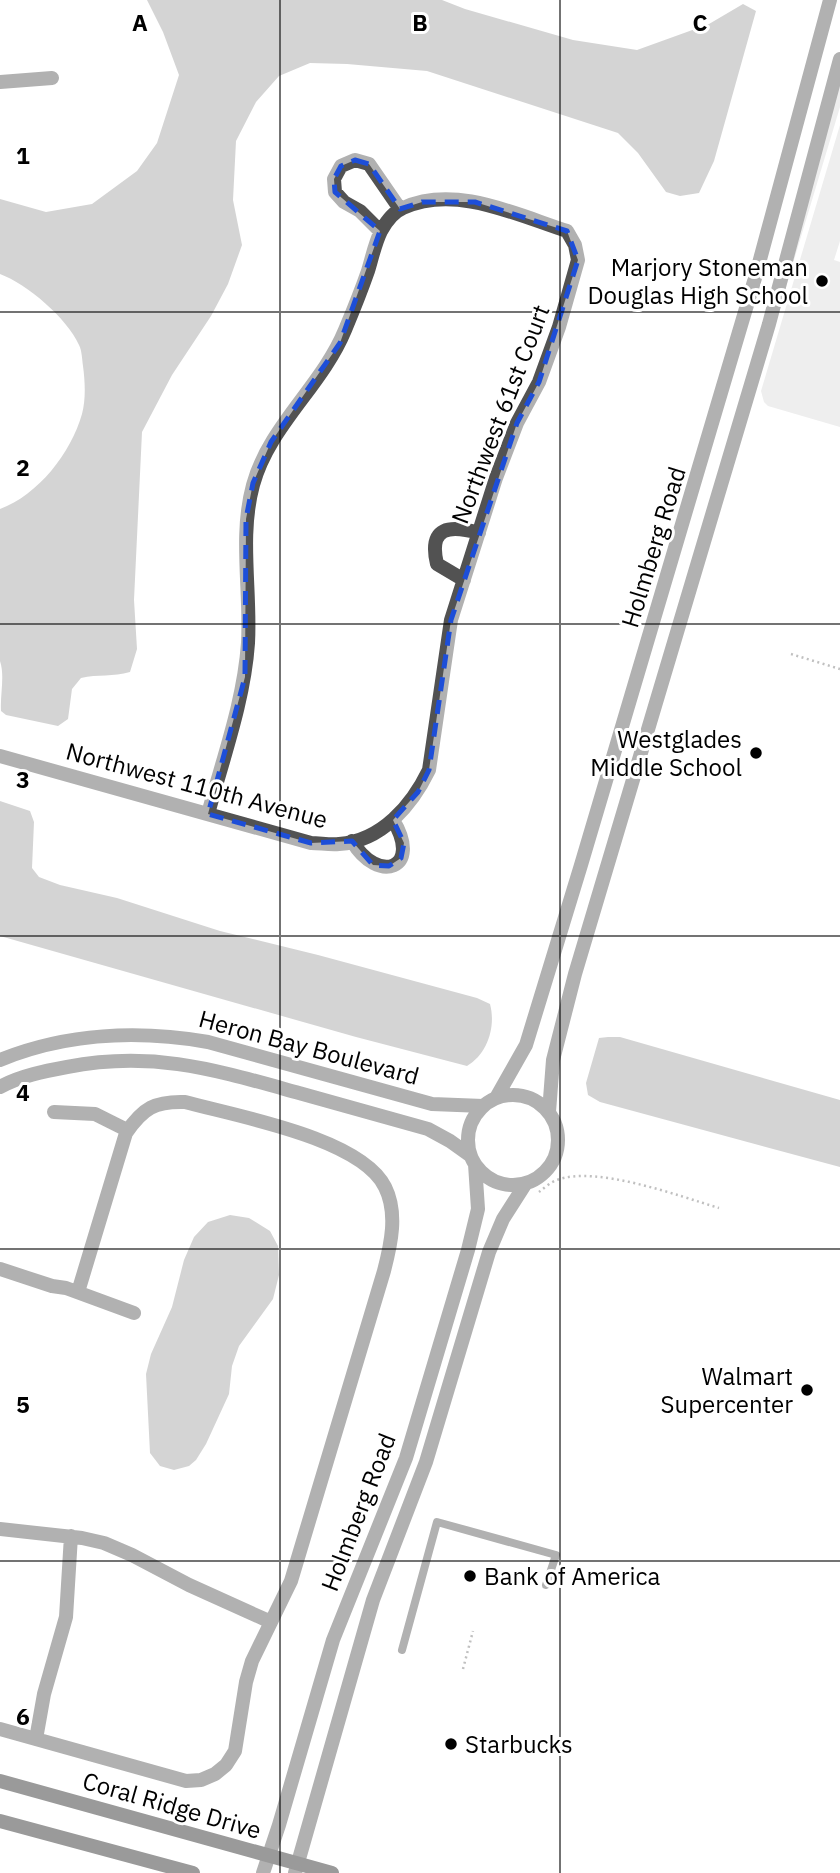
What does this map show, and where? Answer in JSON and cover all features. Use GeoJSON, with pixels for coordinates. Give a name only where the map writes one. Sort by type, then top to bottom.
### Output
{"type":"FeatureCollection","features":[{"type":"Feature","properties":{"kind":"main road","name":"Coral Ridge Drive"},"geometry":{"type":"LineString","coordinates":[[0,1781],[269,1856],[296,1869],[332,1873]]}},
{"type":"Feature","properties":{"kind":"main road"},"geometry":{"type":"LineString","coordinates":[[0,1821],[193,1873]]}},
{"type":"Feature","properties":{"kind":"street","name":"Holmberg Road"},"geometry":{"type":"LineString","coordinates":[[496,1098],[526,1045],[578,878],[755,278],[830,0]]}},
{"type":"Feature","properties":{"kind":"street","name":"Holmberg Road"},"geometry":{"type":"LineString","coordinates":[[549,1112],[553,1060],[575,974],[769,324],[840,59]]}},
{"type":"Feature","properties":{"kind":"street"},"geometry":{"type":"LineString","coordinates":[[0,82],[52,78]]}},
{"type":"Feature","properties":{"kind":"street"},"geometry":{"type":"LineString","coordinates":[[208,814],[245,677],[248,640],[246,519],[253,483],[271,442],[340,343],[359,297],[380,231],[395,213],[369,164],[355,160],[341,166],[334,179],[335,192],[380,231]]}},
{"type":"Feature","properties":{"kind":"street","name":"Northwest 61st Court"},"geometry":{"type":"LineString","coordinates":[[380,829],[406,809],[429,770],[450,620],[517,423],[538,382],[559,327],[578,260],[575,244],[567,231],[475,202],[449,199],[422,202],[395,213]]}},
{"type":"Feature","properties":{"kind":"street"},"geometry":{"type":"LineString","coordinates":[[464,580],[437,564],[434,550],[436,540],[445,529],[479,533]]}},
{"type":"Feature","properties":{"kind":"street","name":"Northwest 110th Avenue"},"geometry":{"type":"LineString","coordinates":[[0,756],[311,843],[341,844],[380,829]]}},
{"type":"Feature","properties":{"kind":"street"},"geometry":{"type":"LineString","coordinates":[[352,841],[359,853],[373,865],[389,866],[395,863],[404,852],[404,843],[393,820]]}},
{"type":"Feature","properties":{"kind":"street","name":"Heron Bay Boulevard"},"geometry":{"type":"LineString","coordinates":[[0,1060],[50,1044],[81,1038],[149,1034],[182,1037],[432,1104],[483,1106]]}},
{"type":"Feature","properties":{"kind":"street","name":"Heron Bay Boulevard"},"geometry":{"type":"LineString","coordinates":[[0,1087],[47,1070],[92,1062],[161,1060],[243,1077],[428,1129],[450,1140],[473,1160]]}},
{"type":"Feature","properties":{"kind":"street"},"geometry":{"type":"LineString","coordinates":[[510,1094],[525,1096],[538,1102],[549,1112],[555,1124],[558,1139],[556,1153],[530,1189],[503,1184],[482,1173],[473,1160],[468,1134],[471,1124],[483,1106],[496,1098],[510,1094]]}},
{"type":"Feature","properties":{"kind":"street"},"geometry":{"type":"LineString","coordinates":[[0,1729],[186,1781],[201,1780],[226,1765],[235,1751],[252,1661],[291,1581],[302,1549],[384,1271],[391,1244],[391,1201],[377,1174],[344,1150],[321,1139],[198,1106],[167,1102],[152,1106],[137,1117],[127,1130],[78,1292]]}},
{"type":"Feature","properties":{"kind":"street"},"geometry":{"type":"LineString","coordinates":[[54,1112],[95,1114],[127,1130]]}},
{"type":"Feature","properties":{"kind":"street","name":"Holmberg Road"},"geometry":{"type":"LineString","coordinates":[[263,1873],[333,1640],[406,1458],[468,1250],[478,1209],[473,1160]]}},
{"type":"Feature","properties":{"kind":"street","name":"Holmberg Road"},"geometry":{"type":"LineString","coordinates":[[296,1869],[373,1600],[426,1462],[489,1252],[503,1219],[530,1189]]}},
{"type":"Feature","properties":{"kind":"street"},"geometry":{"type":"LineString","coordinates":[[0,1269],[134,1312]]}},
{"type":"Feature","properties":{"kind":"street"},"geometry":{"type":"LineString","coordinates":[[0,1529],[71,1536],[104,1543],[271,1622]]}},
{"type":"Feature","properties":{"kind":"street"},"geometry":{"type":"LineString","coordinates":[[36,1739],[44,1694],[66,1617],[71,1536]]}},
{"type":"Feature","properties":{"kind":"lane"},"geometry":{"type":"LineString","coordinates":[[402,1650],[437,1522],[556,1555],[546,1586]]}},
{"type":"Feature","properties":{"kind":"path"},"geometry":{"type":"LineString","coordinates":[[791,654],[840,669]]}},
{"type":"Feature","properties":{"kind":"path"},"geometry":{"type":"LineString","coordinates":[[530,1189],[557,1180],[606,1178],[719,1208]]}},
{"type":"Feature","properties":{"kind":"path"},"geometry":{"type":"LineString","coordinates":[[464,1669],[473,1631]]}},
{"type":"Feature","properties":{"kind":"highlighted area"},"geometry":{"type":"Polygon","coordinates":[[[355,160],[369,164],[400,209],[422,202],[475,202],[567,231],[578,260],[539,382],[517,423],[451,620],[429,770],[418,792],[393,820],[404,843],[401,858],[389,866],[373,865],[352,841],[311,843],[208,814],[245,677],[246,519],[253,483],[271,442],[340,343],[380,231],[335,192],[334,179],[341,166],[355,160]]]}},
{"type":"Feature","properties":{"kind":"shaded area"},"geometry":{"type":"Polygon","coordinates":[[[147,0],[442,0],[573,40],[637,50],[709,24],[743,4],[756,11],[714,161],[699,193],[680,196],[666,192],[638,153],[618,133],[427,71],[310,63],[279,76],[256,102],[236,141],[233,200],[242,245],[228,284],[211,316],[172,375],[142,432],[134,600],[137,649],[130,672],[81,678],[72,689],[68,719],[58,726],[6,715],[1,711],[0,509],[27,494],[61,458],[77,429],[83,408],[84,372],[80,347],[56,313],[34,294],[0,274],[0,199],[46,212],[92,204],[137,171],[157,143],[179,75],[163,32],[147,0]]]}},
{"type":"Feature","properties":{"kind":"shaded area"},"geometry":{"type":"Polygon","coordinates":[[[840,81],[840,107],[785,290],[840,81]]]}},
{"type":"Feature","properties":{"kind":"shaded area","name":"Marjory Stoneman Douglas High School"},"geometry":{"type":"Polygon","coordinates":[[[840,125],[840,241],[834,260],[840,262],[840,427],[768,406],[761,391],[840,125]]]}},
{"type":"Feature","properties":{"kind":"shaded area"},"geometry":{"type":"Polygon","coordinates":[[[0,801],[30,811],[34,822],[32,868],[39,877],[60,885],[117,898],[220,931],[477,998],[490,1004],[492,1021],[489,1039],[480,1054],[467,1066],[0,936],[0,801]]]}},
{"type":"Feature","properties":{"kind":"shaded area"},"geometry":{"type":"Polygon","coordinates":[[[620,1037],[840,1100],[840,1167],[600,1102],[588,1095],[586,1083],[599,1038],[620,1037]]]}},
{"type":"Feature","properties":{"kind":"shaded area"},"geometry":{"type":"Polygon","coordinates":[[[230,1215],[249,1218],[270,1231],[278,1246],[279,1275],[273,1299],[239,1346],[232,1366],[229,1394],[206,1444],[189,1466],[174,1470],[160,1466],[150,1453],[146,1374],[151,1354],[172,1307],[184,1260],[194,1237],[208,1222],[230,1215]]]}},
{"type":"Feature","properties":{"kind":"place","name":"Marjory Stoneman Douglas High School"},"geometry":{"type":"Point","coordinates":[822,281]}},
{"type":"Feature","properties":{"kind":"place","name":"Westglades Middle School"},"geometry":{"type":"Point","coordinates":[756,753]}},
{"type":"Feature","properties":{"kind":"place","name":"Walmart Supercenter"},"geometry":{"type":"Point","coordinates":[807,1390]}},
{"type":"Feature","properties":{"kind":"place","name":"Bank of America"},"geometry":{"type":"Point","coordinates":[470,1576]}},
{"type":"Feature","properties":{"kind":"place","name":"Starbucks"},"geometry":{"type":"Point","coordinates":[451,1744]}}]}
